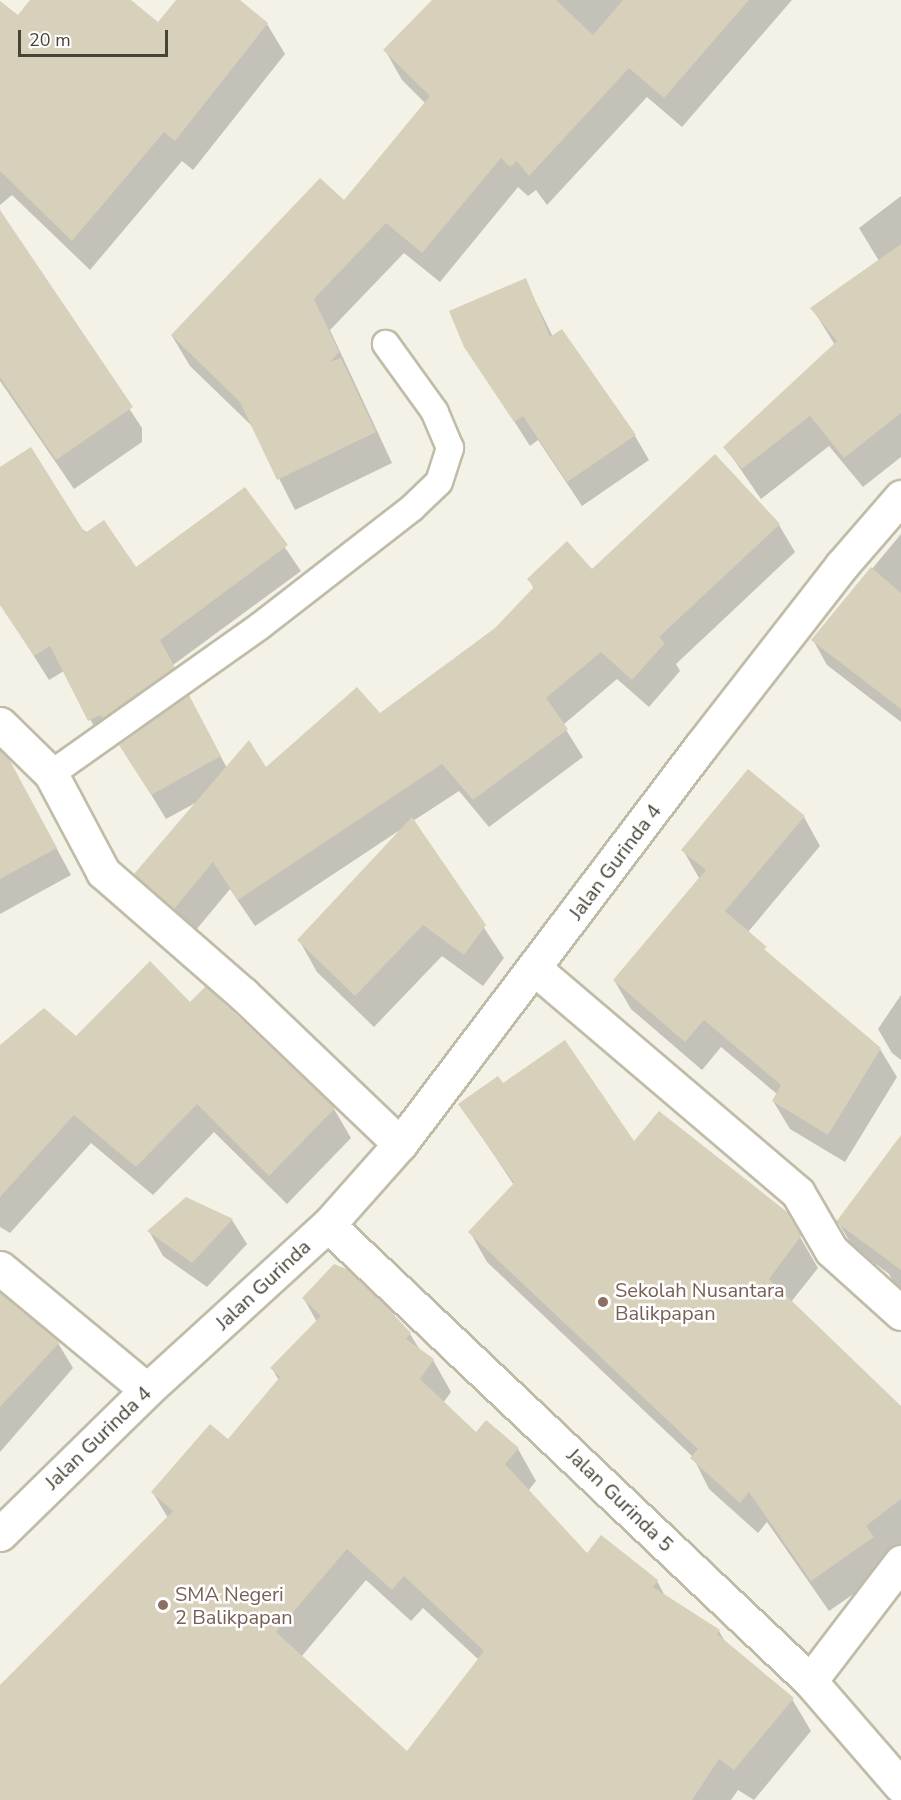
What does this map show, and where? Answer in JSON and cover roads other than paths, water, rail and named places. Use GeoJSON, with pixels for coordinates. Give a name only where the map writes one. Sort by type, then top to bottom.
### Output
{"type":"FeatureCollection","features":[{"type":"Feature","properties":{"kind":"street","name":"Jalan Gurinda 4"},"geometry":{"type":"LineString","coordinates":[[328,1225],[400,1144],[842,565],[901,497]]}},
{"type":"Feature","properties":{"kind":"street"},"geometry":{"type":"LineString","coordinates":[[0,724],[51,774],[103,872],[243,994],[400,1144]]}},
{"type":"Feature","properties":{"kind":"street"},"geometry":{"type":"LineString","coordinates":[[535,969],[798,1193],[831,1250],[901,1313]]}},
{"type":"Feature","properties":{"kind":"street","name":"Jalan Gurinda"},"geometry":{"type":"LineString","coordinates":[[198,1345],[328,1225]]}},
{"type":"Feature","properties":{"kind":"street","name":"Jalan Gurinda 5"},"geometry":{"type":"LineString","coordinates":[[328,1225],[810,1681],[901,1786]]}},
{"type":"Feature","properties":{"kind":"street"},"geometry":{"type":"LineString","coordinates":[[0,1268],[147,1390]]}},
{"type":"Feature","properties":{"kind":"street","name":"Jalan Gurinda 4"},"geometry":{"type":"LineString","coordinates":[[0,1534],[147,1390],[198,1345]]}},
{"type":"Feature","properties":{"kind":"street"},"geometry":{"type":"LineString","coordinates":[[810,1681],[901,1562]]}},
{"type":"Feature","properties":{"kind":"lane"},"geometry":{"type":"LineString","coordinates":[[51,774],[260,626],[412,508],[438,482],[450,448],[435,412],[386,345]]}},
{"type":"Feature","properties":{"kind":"place","name":"Sekolah Nusantara Balikpapan"},"geometry":{"type":"Point","coordinates":[603,1302]}},
{"type":"Feature","properties":{"kind":"place","name":"SMA Negeri 2 Balikpapan"},"geometry":{"type":"Point","coordinates":[163,1605]}}]}
